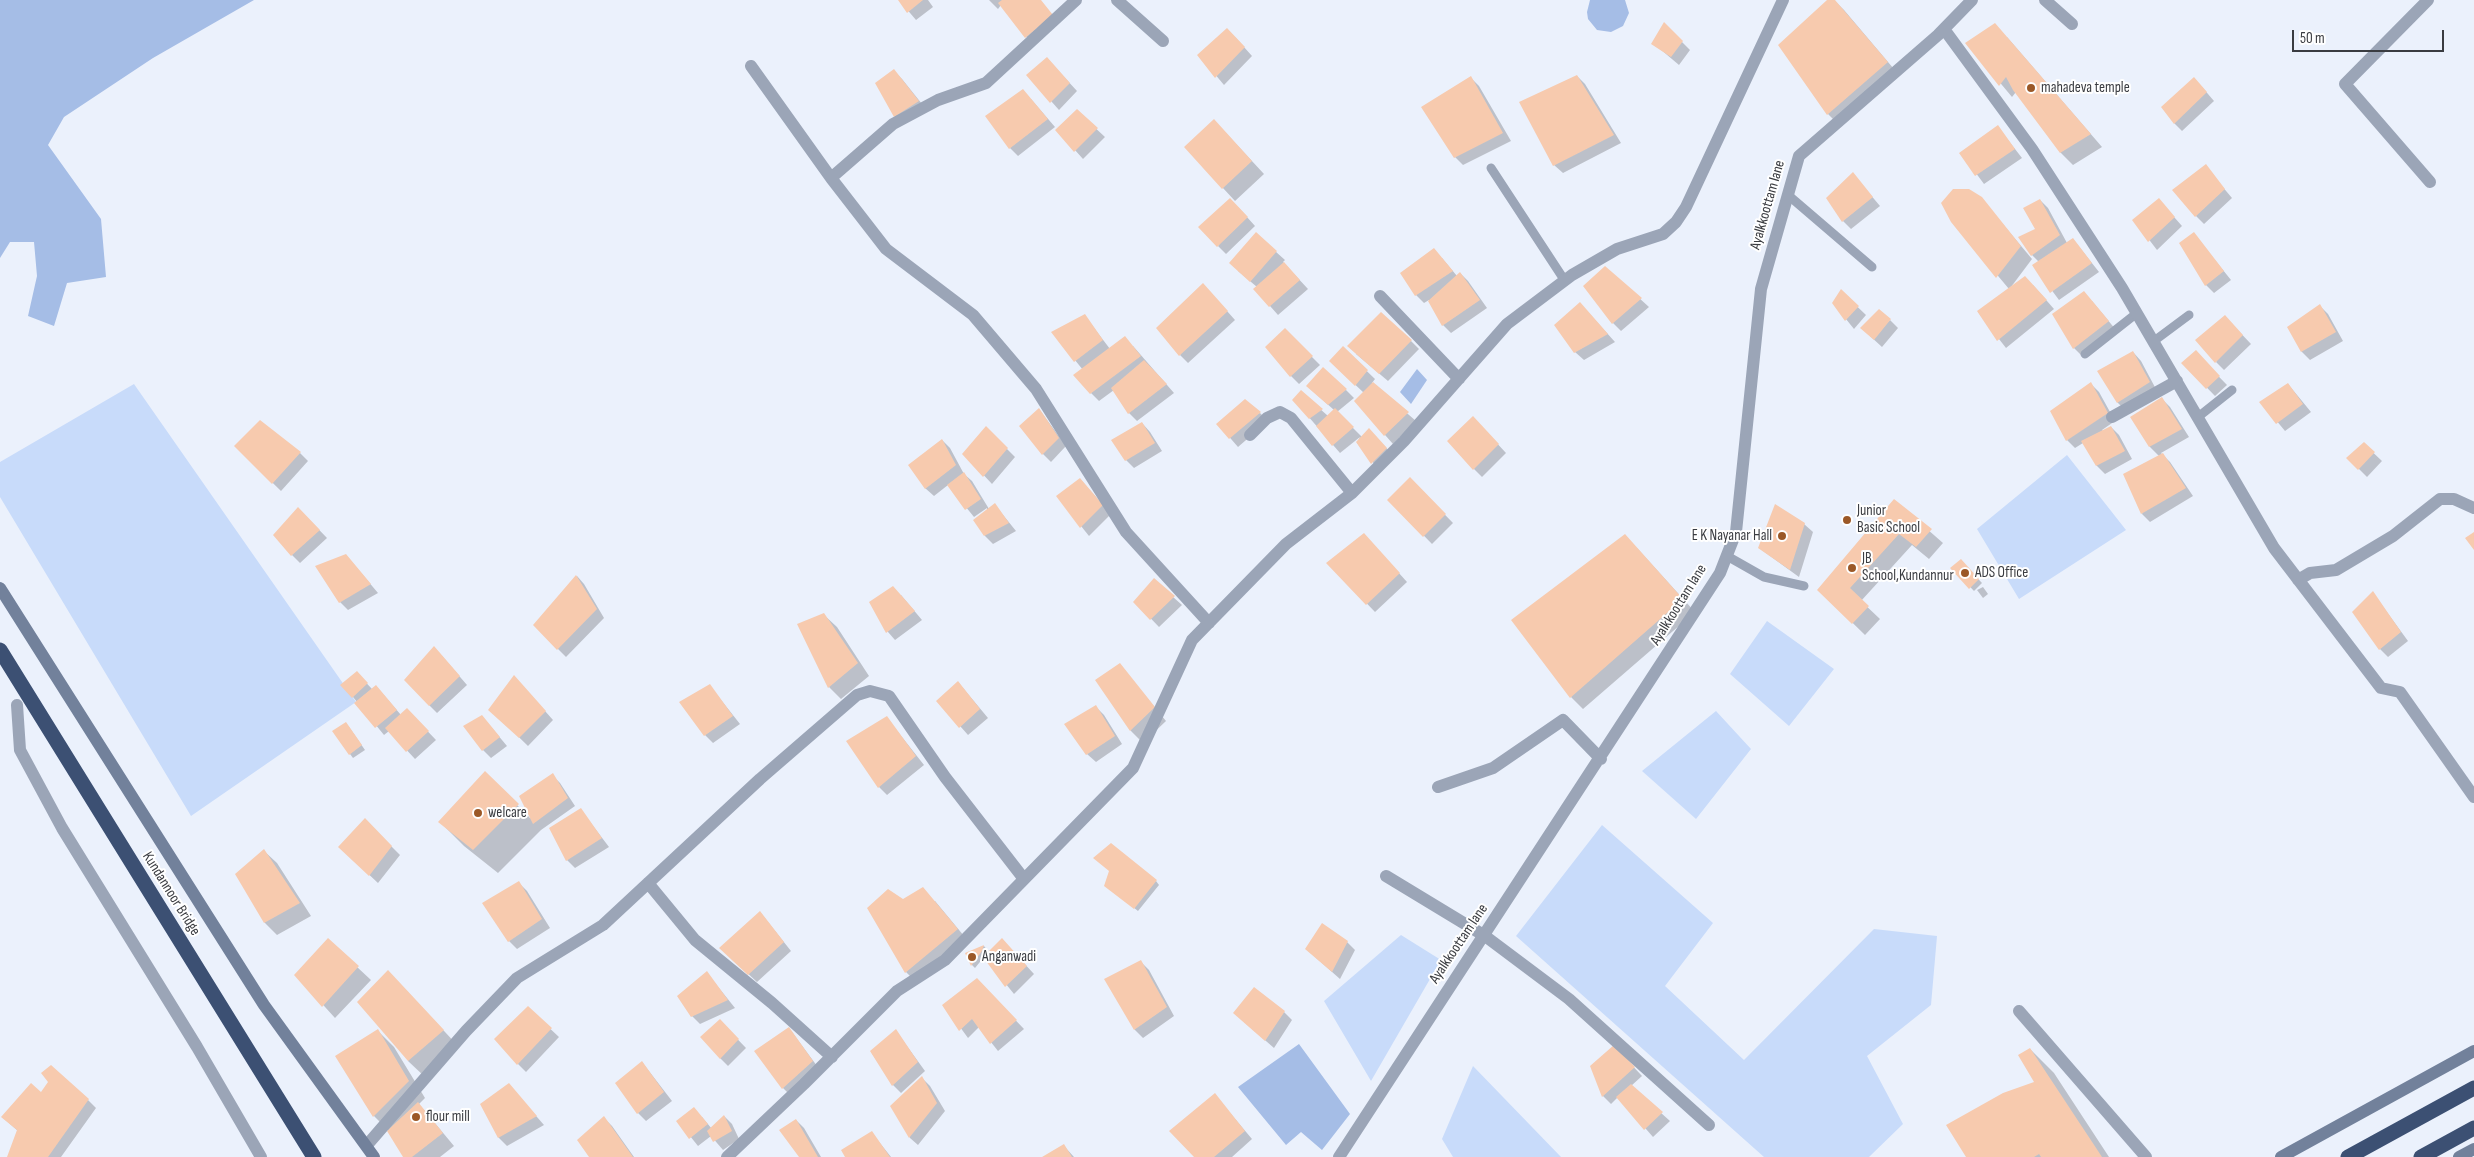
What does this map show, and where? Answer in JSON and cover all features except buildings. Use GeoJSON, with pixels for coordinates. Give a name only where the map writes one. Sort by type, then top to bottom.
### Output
{"type":"FeatureCollection","features":[{"type":"Feature","properties":{"kind":"highway","name":"Kundannoor Bridge"},"geometry":{"type":"LineString","coordinates":[[0,650],[314,1157]]}},
{"type":"Feature","properties":{"kind":"highway"},"geometry":{"type":"LineString","coordinates":[[2348,1157],[2474,1088]]}},
{"type":"Feature","properties":{"kind":"highway"},"geometry":{"type":"LineString","coordinates":[[2421,1157],[2474,1128]]}},
{"type":"Feature","properties":{"kind":"street"},"geometry":{"type":"LineString","coordinates":[[831,178],[893,124],[938,100],[986,83],[1076,0]]}},
{"type":"Feature","properties":{"kind":"street"},"geometry":{"type":"LineString","coordinates":[[1117,0],[1163,41]]}},
{"type":"Feature","properties":{"kind":"street"},"geometry":{"type":"LineString","coordinates":[[727,1157],[832,1057],[897,991],[945,960],[1133,768],[1192,640],[1286,544],[1352,494],[1404,441],[1507,324],[1565,281],[1617,249],[1663,234],[1676,222],[1686,207],[1783,0]]}},
{"type":"Feature","properties":{"kind":"street","name":"Ayalkkoottam lane"},"geometry":{"type":"LineString","coordinates":[[1339,1157],[1601,759],[1720,573],[1736,532],[1761,289],[1799,156],[1944,28],[1972,0]]}},
{"type":"Feature","properties":{"kind":"street"},"geometry":{"type":"LineString","coordinates":[[2045,0],[2072,24]]}},
{"type":"Feature","properties":{"kind":"street"},"geometry":{"type":"LineString","coordinates":[[2428,0],[2345,84],[2430,182]]}},
{"type":"Feature","properties":{"kind":"street"},"geometry":{"type":"LineString","coordinates":[[1944,28],[2032,149],[2137,313],[2274,548],[2381,688],[2400,692],[2474,797]]}},
{"type":"Feature","properties":{"kind":"street"},"geometry":{"type":"LineString","coordinates":[[751,66],[831,178],[886,249],[973,315],[1030,381],[1126,532],[1209,623]]}},
{"type":"Feature","properties":{"kind":"street"},"geometry":{"type":"LineString","coordinates":[[1380,296],[1459,379]]}},
{"type":"Feature","properties":{"kind":"street"},"geometry":{"type":"LineString","coordinates":[[2112,416],[2177,381]]}},
{"type":"Feature","properties":{"kind":"street"},"geometry":{"type":"LineString","coordinates":[[1250,435],[1267,418],[1280,412],[1291,418],[1352,494]]}},
{"type":"Feature","properties":{"kind":"street"},"geometry":{"type":"LineString","coordinates":[[2298,580],[2310,573],[2336,570],[2393,536],[2440,499],[2454,499],[2474,508]]}},
{"type":"Feature","properties":{"kind":"street"},"geometry":{"type":"LineString","coordinates":[[0,588],[264,1005],[374,1157]]}},
{"type":"Feature","properties":{"kind":"street"},"geometry":{"type":"LineString","coordinates":[[367,1145],[466,1031],[517,978],[603,925],[760,779],[857,695],[870,691],[889,696],[945,777],[1024,879]]}},
{"type":"Feature","properties":{"kind":"street"},"geometry":{"type":"LineString","coordinates":[[17,705],[20,750],[24,759],[62,828],[197,1047],[261,1157]]}},
{"type":"Feature","properties":{"kind":"street"},"geometry":{"type":"LineString","coordinates":[[1438,787],[1493,768],[1563,720],[1601,759]]}},
{"type":"Feature","properties":{"kind":"street"},"geometry":{"type":"LineString","coordinates":[[1386,876],[1485,936],[1568,999],[1709,1125]]}},
{"type":"Feature","properties":{"kind":"street"},"geometry":{"type":"LineString","coordinates":[[648,883],[695,940],[772,1002],[832,1057]]}},
{"type":"Feature","properties":{"kind":"street"},"geometry":{"type":"LineString","coordinates":[[2019,1011],[2146,1157]]}},
{"type":"Feature","properties":{"kind":"street"},"geometry":{"type":"LineString","coordinates":[[2281,1157],[2474,1051]]}},
{"type":"Feature","properties":{"kind":"street"},"geometry":{"type":"LineString","coordinates":[[2459,1157],[2474,1149]]}},
{"type":"Feature","properties":{"kind":"lane"},"geometry":{"type":"LineString","coordinates":[[1491,168],[1565,281]]}},
{"type":"Feature","properties":{"kind":"lane"},"geometry":{"type":"LineString","coordinates":[[1788,195],[1872,267]]}},
{"type":"Feature","properties":{"kind":"lane"},"geometry":{"type":"LineString","coordinates":[[2085,354],[2137,313]]}},
{"type":"Feature","properties":{"kind":"lane"},"geometry":{"type":"LineString","coordinates":[[2154,341],[2189,315]]}},
{"type":"Feature","properties":{"kind":"lane"},"geometry":{"type":"LineString","coordinates":[[2198,417],[2232,390]]}},
{"type":"Feature","properties":{"kind":"lane"},"geometry":{"type":"LineString","coordinates":[[1727,556],[1764,577],[1804,586]]}},
{"type":"Feature","properties":{"kind":"shaded area"},"geometry":{"type":"Polygon","coordinates":[[[0,0],[254,0],[153,58],[64,117],[48,145],[101,219],[106,277],[67,283],[54,326],[28,316],[37,276],[34,242],[10,242],[0,258],[0,0]]]}},
{"type":"Feature","properties":{"kind":"shaded area"},"geometry":{"type":"Polygon","coordinates":[[[1590,0],[1625,0],[1629,13],[1623,26],[1611,32],[1597,30],[1588,19],[1587,12],[1590,0]]]}},
{"type":"Feature","properties":{"kind":"shaded area"},"geometry":{"type":"Polygon","coordinates":[[[1417,369],[1427,380],[1411,404],[1400,392],[1417,369]]]}},
{"type":"Feature","properties":{"kind":"shaded area"},"geometry":{"type":"Polygon","coordinates":[[[134,384],[356,702],[191,816],[0,497],[0,462],[134,384]]]}},
{"type":"Feature","properties":{"kind":"shaded area"},"geometry":{"type":"Polygon","coordinates":[[[2067,455],[2126,530],[2019,599],[1977,529],[2067,455]]]}},
{"type":"Feature","properties":{"kind":"shaded area"},"geometry":{"type":"Polygon","coordinates":[[[1767,621],[1834,669],[1789,726],[1730,674],[1767,621]]]}},
{"type":"Feature","properties":{"kind":"shaded area"},"geometry":{"type":"Polygon","coordinates":[[[1716,711],[1751,749],[1696,819],[1642,771],[1716,711]]]}},
{"type":"Feature","properties":{"kind":"shaded area"},"geometry":{"type":"Polygon","coordinates":[[[1602,825],[1713,923],[1665,986],[1744,1060],[1874,929],[1937,936],[1931,1005],[1867,1056],[1903,1124],[1869,1157],[1764,1157],[1516,936],[1602,825]]]}},
{"type":"Feature","properties":{"kind":"shaded area"},"geometry":{"type":"Polygon","coordinates":[[[1401,935],[1441,960],[1371,1081],[1324,1001],[1401,935]]]}},
{"type":"Feature","properties":{"kind":"shaded area"},"geometry":{"type":"Polygon","coordinates":[[[1299,1044],[1350,1114],[1322,1150],[1301,1132],[1286,1145],[1238,1087],[1299,1044]]]}},
{"type":"Feature","properties":{"kind":"shaded area"},"geometry":{"type":"Polygon","coordinates":[[[1473,1066],[1561,1157],[1453,1157],[1442,1139],[1473,1066]]]}},
{"type":"Feature","properties":{"kind":"place","name":"mahadeva temple"},"geometry":{"type":"Point","coordinates":[2031,88]}},
{"type":"Feature","properties":{"kind":"place","name":"Junior Basic School"},"geometry":{"type":"Point","coordinates":[1847,520]}},
{"type":"Feature","properties":{"kind":"place","name":"E K Nayanar Hall"},"geometry":{"type":"Point","coordinates":[1782,536]}},
{"type":"Feature","properties":{"kind":"place","name":"JB School,Kundannur"},"geometry":{"type":"Point","coordinates":[1852,568]}},
{"type":"Feature","properties":{"kind":"place","name":"ADS Office"},"geometry":{"type":"Point","coordinates":[1965,573]}},
{"type":"Feature","properties":{"kind":"place","name":"welcare"},"geometry":{"type":"Point","coordinates":[478,813]}},
{"type":"Feature","properties":{"kind":"place","name":"Anganwadi"},"geometry":{"type":"Point","coordinates":[972,957]}},
{"type":"Feature","properties":{"kind":"place","name":"flour mill"},"geometry":{"type":"Point","coordinates":[416,1117]}}]}
